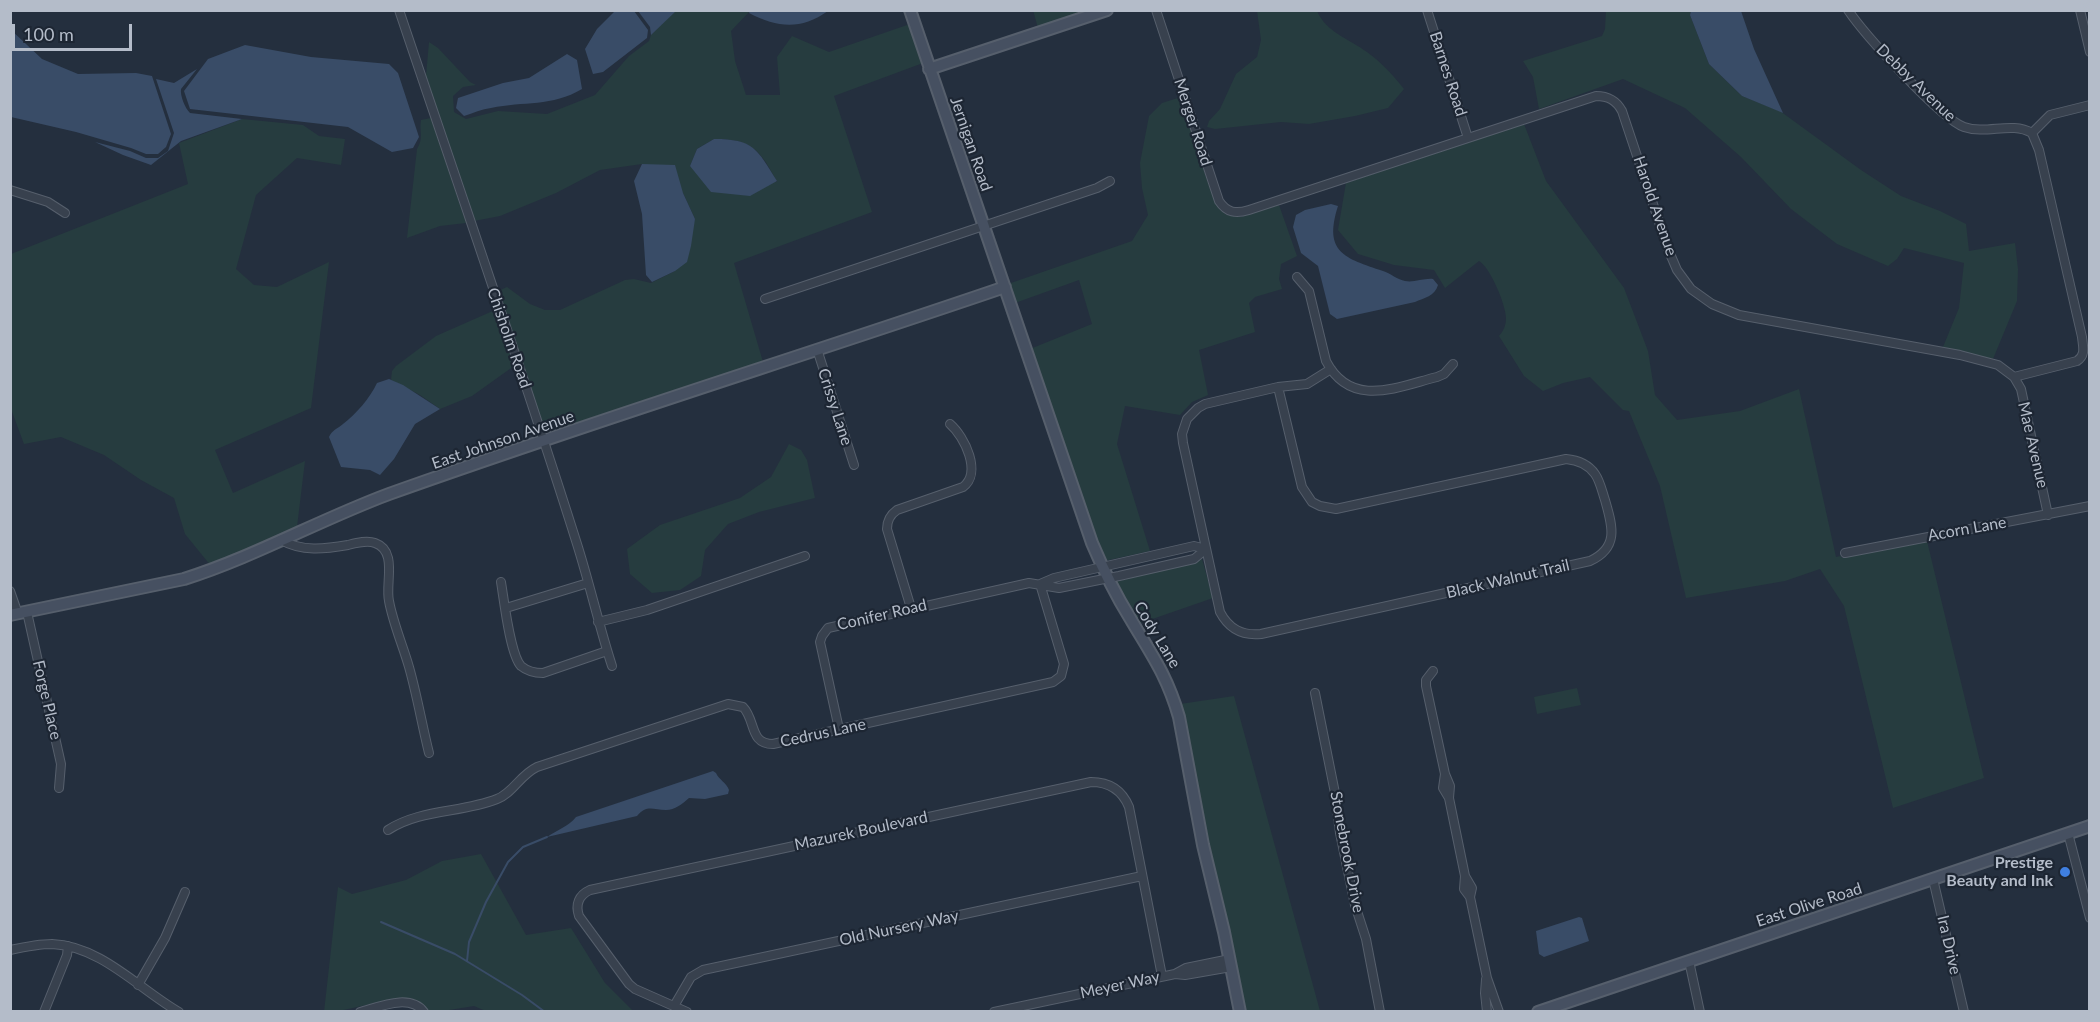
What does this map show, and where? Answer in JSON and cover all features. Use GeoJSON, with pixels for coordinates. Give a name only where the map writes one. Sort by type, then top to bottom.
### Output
{"type":"FeatureCollection","features":[{"type":"Feature","properties":{"kind":"street","name":"Chisholm Road"},"geometry":{"type":"LineString","coordinates":[[399,10],[544,441],[612,666]]}},
{"type":"Feature","properties":{"kind":"street","name":"Jernigan Road"},"geometry":{"type":"LineString","coordinates":[[910,10],[1005,287]]}},
{"type":"Feature","properties":{"kind":"street"},"geometry":{"type":"LineString","coordinates":[[929,69],[1107,10]]}},
{"type":"Feature","properties":{"kind":"street","name":"Merger Road"},"geometry":{"type":"LineString","coordinates":[[1156,10],[1220,201],[1223,207],[1234,213],[1249,210]]}},
{"type":"Feature","properties":{"kind":"street","name":"Barnes Road"},"geometry":{"type":"LineString","coordinates":[[1427,10],[1468,138]]}},
{"type":"Feature","properties":{"kind":"street","name":"Debby Avenue"},"geometry":{"type":"LineString","coordinates":[[1848,10],[1872,41],[1955,123],[1977,130],[2018,127],[2031,133]]}},
{"type":"Feature","properties":{"kind":"street"},"geometry":{"type":"LineString","coordinates":[[2080,10],[2090,52]]}},
{"type":"Feature","properties":{"kind":"street","name":"Harold Avenue"},"geometry":{"type":"LineString","coordinates":[[1249,210],[1596,96],[1609,98],[1622,111],[1677,270],[1701,298],[1721,308],[1754,319],[1960,355],[1998,365],[2014,377]]}},
{"type":"Feature","properties":{"kind":"street"},"geometry":{"type":"LineString","coordinates":[[2014,377],[2079,360],[2084,350],[2039,150],[2031,133],[2050,115],[2090,105]]}},
{"type":"Feature","properties":{"kind":"street"},"geometry":{"type":"LineString","coordinates":[[765,298],[1097,188],[1110,181]]}},
{"type":"Feature","properties":{"kind":"street"},"geometry":{"type":"LineString","coordinates":[[10,190],[48,202],[65,213]]}},
{"type":"Feature","properties":{"kind":"street"},"geometry":{"type":"LineString","coordinates":[[1297,277],[1309,291],[1325,356],[1331,369],[1338,378],[1355,389],[1377,392],[1437,377],[1444,374],[1453,364]]}},
{"type":"Feature","properties":{"kind":"street","name":"East Johnson Avenue"},"geometry":{"type":"LineString","coordinates":[[18,614],[183,579],[225,565],[390,494],[1005,287]]}},
{"type":"Feature","properties":{"kind":"street","name":"Cody Lane"},"geometry":{"type":"LineString","coordinates":[[1005,287],[1087,530],[1102,567],[1131,620],[1156,659],[1174,697],[1203,845],[1240,1011]]}},
{"type":"Feature","properties":{"kind":"street","name":"Crissy Lane"},"geometry":{"type":"LineString","coordinates":[[817,349],[854,465]]}},
{"type":"Feature","properties":{"kind":"street","name":"Black Walnut Trail"},"geometry":{"type":"LineString","coordinates":[[1278,387],[1302,487],[1312,501],[1320,506],[1336,509],[1566,459],[1589,468],[1599,481],[1612,524],[1611,540],[1602,553],[1590,561],[1252,635],[1236,631],[1224,620],[1220,612],[1183,443],[1184,426],[1191,414],[1205,404],[1278,387],[1307,384],[1331,369]]}},
{"type":"Feature","properties":{"kind":"street","name":"Mae Avenue"},"geometry":{"type":"LineString","coordinates":[[2014,377],[2021,388],[2048,515]]}},
{"type":"Feature","properties":{"kind":"street"},"geometry":{"type":"LineString","coordinates":[[911,608],[887,529],[887,522],[897,510],[963,487],[972,477],[972,466],[962,438],[950,424]]}},
{"type":"Feature","properties":{"kind":"street","name":"Acorn Lane"},"geometry":{"type":"LineString","coordinates":[[1845,553],[2090,506]]}},
{"type":"Feature","properties":{"kind":"street"},"geometry":{"type":"LineString","coordinates":[[281,540],[295,546],[317,549],[368,542],[386,550],[389,566],[387,588],[389,601],[410,671],[429,753]]}},
{"type":"Feature","properties":{"kind":"street","name":"Conifer Road"},"geometry":{"type":"LineString","coordinates":[[1040,584],[1054,578],[1194,546],[1206,549]]}},
{"type":"Feature","properties":{"kind":"street","name":"Conifer Road"},"geometry":{"type":"LineString","coordinates":[[839,729],[820,642],[824,632],[833,626],[1029,583],[1059,588],[1194,559],[1206,549]]}},
{"type":"Feature","properties":{"kind":"street"},"geometry":{"type":"LineString","coordinates":[[598,622],[647,610],[805,556]]}},
{"type":"Feature","properties":{"kind":"street"},"geometry":{"type":"LineString","coordinates":[[501,582],[516,657],[521,666],[543,673],[607,651]]}},
{"type":"Feature","properties":{"kind":"street"},"geometry":{"type":"LineString","coordinates":[[506,608],[588,583]]}},
{"type":"Feature","properties":{"kind":"street","name":"Cedrus Lane"},"geometry":{"type":"LineString","coordinates":[[388,830],[405,820],[494,801],[509,792],[522,776],[537,767],[728,704],[743,707],[750,717],[756,738],[767,744],[1053,682],[1064,670],[1064,664],[1040,584]]}},
{"type":"Feature","properties":{"kind":"street","name":"Forge Place"},"geometry":{"type":"LineString","coordinates":[[10,591],[62,764],[58,788]]}},
{"type":"Feature","properties":{"kind":"street"},"geometry":{"type":"LineString","coordinates":[[1432,671],[1426,680],[1426,686],[1444,774],[1450,786],[1449,798],[1465,876],[1472,888],[1470,897],[1487,978],[1499,1011]]}},
{"type":"Feature","properties":{"kind":"street","name":"Stonebrook Drive"},"geometry":{"type":"LineString","coordinates":[[1314,693],[1335,793],[1342,843],[1355,905],[1366,939],[1380,1011]]}},
{"type":"Feature","properties":{"kind":"street","name":"Mazurek Boulevard"},"geometry":{"type":"LineString","coordinates":[[687,1011],[635,989],[629,984],[579,916],[577,905],[583,894],[1091,782],[1108,784],[1121,793],[1126,800],[1162,976]]}},
{"type":"Feature","properties":{"kind":"street","name":"East Olive Road"},"geometry":{"type":"LineString","coordinates":[[1538,1011],[2090,826]]}},
{"type":"Feature","properties":{"kind":"street"},"geometry":{"type":"LineString","coordinates":[[2068,833],[2090,918]]}},
{"type":"Feature","properties":{"kind":"street","name":"Old Nursery Way"},"geometry":{"type":"LineString","coordinates":[[674,1006],[691,977],[703,970],[1142,876]]}},
{"type":"Feature","properties":{"kind":"street","name":"Ira Drive"},"geometry":{"type":"LineString","coordinates":[[1933,879],[1964,1011]]}},
{"type":"Feature","properties":{"kind":"street"},"geometry":{"type":"LineString","coordinates":[[138,985],[165,938],[185,891]]}},
{"type":"Feature","properties":{"kind":"street"},"geometry":{"type":"LineString","coordinates":[[10,950],[40,944],[68,946],[93,954],[179,1011]]}},
{"type":"Feature","properties":{"kind":"street"},"geometry":{"type":"LineString","coordinates":[[44,1011],[67,955],[68,946]]}},
{"type":"Feature","properties":{"kind":"street"},"geometry":{"type":"LineString","coordinates":[[1689,961],[1700,1011]]}},
{"type":"Feature","properties":{"kind":"street","name":"Meyer Way"},"geometry":{"type":"LineString","coordinates":[[994,1011],[1175,974],[1186,968],[1231,963]]}},
{"type":"Feature","properties":{"kind":"street"},"geometry":{"type":"LineString","coordinates":[[1487,978],[1485,993],[1487,1011]]}},
{"type":"Feature","properties":{"kind":"street"},"geometry":{"type":"LineString","coordinates":[[360,1011],[398,1003],[421,1009]]}},
{"type":"Feature","properties":{"kind":"green space"},"geometry":{"type":"Polygon","coordinates":[[[676,10],[750,11],[731,31],[735,61],[746,95],[780,95],[777,57],[792,36],[829,52],[910,24],[923,63],[834,96],[872,212],[734,263],[763,362],[546,435],[498,291],[507,287],[530,304],[545,310],[560,310],[625,280],[634,279],[651,283],[675,271],[695,219],[683,193],[642,164],[600,170],[556,193],[500,216],[474,221],[426,76],[429,42],[438,48],[470,82],[476,85],[463,87],[453,96],[454,112],[466,119],[498,111],[547,114],[595,95],[629,56],[649,41],[651,35],[676,10]],[[714,139],[697,149],[690,166],[777,182],[765,161],[753,148],[727,139],[714,139]]]}},
{"type":"Feature","properties":{"kind":"green space"},"geometry":{"type":"Polygon","coordinates":[[[1033,10],[1092,11],[1038,28],[1033,10]]]}},
{"type":"Feature","properties":{"kind":"green space"},"geometry":{"type":"Polygon","coordinates":[[[1257,11],[1317,11],[1332,30],[1372,56],[1404,89],[1388,108],[1355,116],[1309,124],[1281,122],[1215,129],[1207,127],[1209,121],[1220,109],[1236,74],[1257,57],[1261,40],[1257,11]]]}},
{"type":"Feature","properties":{"kind":"green space"},"geometry":{"type":"Polygon","coordinates":[[[1606,11],[1691,11],[1690,15],[1709,64],[1742,96],[1780,111],[1901,196],[1966,224],[1969,251],[2015,243],[2018,269],[2017,301],[1993,359],[1943,347],[1959,308],[1964,263],[1904,248],[1897,259],[1888,266],[1837,244],[1791,209],[1741,157],[1685,108],[1623,79],[1539,109],[1533,77],[1523,61],[1602,36],[1605,29],[1606,11]]]}},
{"type":"Feature","properties":{"kind":"green space"},"geometry":{"type":"Polygon","coordinates":[[[1181,97],[1206,177],[1221,210],[1227,215],[1241,217],[1279,205],[1297,256],[1281,264],[1279,279],[1282,289],[1255,297],[1249,303],[1255,332],[1199,350],[1208,395],[1192,402],[1180,415],[1125,406],[1117,444],[1150,551],[1104,561],[1030,349],[1092,324],[1079,280],[1015,303],[1008,284],[1132,241],[1148,215],[1142,188],[1140,163],[1149,116],[1162,103],[1181,97]]]}},
{"type":"Feature","properties":{"kind":"green space"},"geometry":{"type":"Polygon","coordinates":[[[431,118],[466,223],[440,226],[407,238],[417,149],[421,138],[421,120],[431,118]]]}},
{"type":"Feature","properties":{"kind":"green space"},"geometry":{"type":"Polygon","coordinates":[[[242,119],[303,125],[319,136],[345,139],[341,165],[297,158],[256,195],[236,269],[254,285],[277,287],[329,262],[311,408],[215,450],[233,493],[305,461],[297,527],[211,566],[185,534],[174,498],[141,480],[104,455],[61,437],[24,444],[11,409],[11,254],[188,184],[179,143],[242,119]]]}},
{"type":"Feature","properties":{"kind":"green space"},"geometry":{"type":"Polygon","coordinates":[[[1524,124],[1546,181],[1624,288],[1648,351],[1655,395],[1677,420],[1740,411],[1799,389],[1836,557],[1841,556],[1842,558],[1927,541],[1984,778],[1893,808],[1844,606],[1820,569],[1785,581],[1686,598],[1660,486],[1629,411],[1623,410],[1590,377],[1563,383],[1543,391],[1524,376],[1499,336],[1506,323],[1503,304],[1492,278],[1479,261],[1445,288],[1434,270],[1394,265],[1358,254],[1338,230],[1346,183],[1524,124]]]}},
{"type":"Feature","properties":{"kind":"green space"},"geometry":{"type":"Polygon","coordinates":[[[495,310],[514,366],[472,396],[440,409],[420,395],[391,380],[392,371],[396,366],[436,336],[495,310]]]}},
{"type":"Feature","properties":{"kind":"green space"},"geometry":{"type":"Polygon","coordinates":[[[789,444],[801,450],[807,460],[815,498],[759,512],[728,524],[705,550],[701,576],[680,590],[652,593],[630,574],[627,549],[660,525],[740,498],[771,477],[789,444]]]}},
{"type":"Feature","properties":{"kind":"green space"},"geometry":{"type":"Polygon","coordinates":[[[1202,559],[1213,598],[1138,624],[1114,582],[1195,563],[1202,559]]]}},
{"type":"Feature","properties":{"kind":"green space"},"geometry":{"type":"Polygon","coordinates":[[[1577,688],[1581,705],[1537,714],[1534,697],[1577,688]]]}},
{"type":"Feature","properties":{"kind":"green space"},"geometry":{"type":"Polygon","coordinates":[[[1234,696],[1320,1011],[1244,1011],[1180,704],[1234,696]]]}},
{"type":"Feature","properties":{"kind":"green space"},"geometry":{"type":"Polygon","coordinates":[[[481,854],[526,935],[571,928],[605,983],[633,1011],[488,1012],[474,1006],[428,1011],[416,1000],[398,998],[339,1011],[324,1012],[338,887],[352,894],[406,880],[442,861],[481,854]]]}},
{"type":"Feature","properties":{"kind":"water"},"geometry":{"type":"Polygon","coordinates":[[[750,10],[828,11],[808,21],[789,25],[770,22],[749,13],[750,10]]]}},
{"type":"Feature","properties":{"kind":"water"},"geometry":{"type":"Polygon","coordinates":[[[615,11],[634,11],[648,30],[647,38],[603,72],[593,74],[585,49],[597,29],[615,11]]]}},
{"type":"Feature","properties":{"kind":"water"},"geometry":{"type":"Polygon","coordinates":[[[638,11],[676,11],[651,35],[650,27],[638,11]]]}},
{"type":"Feature","properties":{"kind":"water"},"geometry":{"type":"Polygon","coordinates":[[[1691,11],[1741,11],[1754,49],[1783,113],[1742,96],[1709,64],[1690,15],[1691,11]]]}},
{"type":"Feature","properties":{"kind":"water"},"geometry":{"type":"Polygon","coordinates":[[[10,29],[42,59],[78,74],[136,73],[152,76],[171,134],[166,147],[158,154],[146,154],[76,132],[11,117],[10,29]]]}},
{"type":"Feature","properties":{"kind":"water"},"geometry":{"type":"Polygon","coordinates":[[[245,45],[311,57],[389,64],[398,73],[419,137],[413,148],[392,152],[348,127],[190,109],[184,91],[208,59],[245,45]]]}},
{"type":"Feature","properties":{"kind":"water"},"geometry":{"type":"Polygon","coordinates":[[[567,54],[577,60],[582,89],[571,95],[549,101],[503,106],[464,116],[456,108],[458,98],[503,83],[529,78],[567,54]]]}},
{"type":"Feature","properties":{"kind":"water"},"geometry":{"type":"Polygon","coordinates":[[[197,69],[181,89],[183,102],[190,113],[242,119],[181,141],[151,165],[95,142],[130,151],[146,158],[158,158],[168,151],[174,133],[156,79],[174,83],[197,69]]]}},
{"type":"Feature","properties":{"kind":"water"},"geometry":{"type":"Polygon","coordinates":[[[714,139],[738,141],[753,148],[777,181],[750,196],[711,192],[690,166],[697,149],[714,139]]]}},
{"type":"Feature","properties":{"kind":"water"},"geometry":{"type":"Polygon","coordinates":[[[642,164],[675,165],[683,193],[695,219],[687,262],[675,271],[652,282],[646,275],[642,214],[634,181],[642,164]]]}},
{"type":"Feature","properties":{"kind":"water"},"geometry":{"type":"Polygon","coordinates":[[[1331,204],[1338,206],[1333,234],[1336,244],[1348,257],[1402,280],[1433,279],[1438,285],[1434,292],[1415,302],[1337,319],[1330,314],[1318,266],[1301,253],[1293,227],[1296,215],[1305,210],[1331,204]]]}},
{"type":"Feature","properties":{"kind":"water"},"geometry":{"type":"Polygon","coordinates":[[[389,379],[403,385],[440,409],[415,424],[394,459],[380,475],[370,470],[341,467],[330,435],[358,411],[377,383],[389,379]]]}},
{"type":"Feature","properties":{"kind":"water"},"geometry":{"type":"Polygon","coordinates":[[[713,771],[728,787],[728,794],[705,799],[689,798],[672,809],[650,808],[637,816],[547,837],[576,817],[713,771]]]}},
{"type":"Feature","properties":{"kind":"water"},"geometry":{"type":"Polygon","coordinates":[[[1582,918],[1589,941],[1544,957],[1539,954],[1536,931],[1582,918]]]}},
{"type":"Feature","properties":{"kind":"waterway"},"geometry":{"type":"LineString","coordinates":[[467,961],[469,942],[486,902],[508,862],[523,847],[547,837]]}},
{"type":"Feature","properties":{"kind":"waterway"},"geometry":{"type":"LineString","coordinates":[[381,922],[455,954],[522,995],[545,1012]]}},
{"type":"Feature","properties":{"kind":"place","name":"Prestige Beauty and Ink"},"geometry":{"type":"Point","coordinates":[2065,872]}}]}
